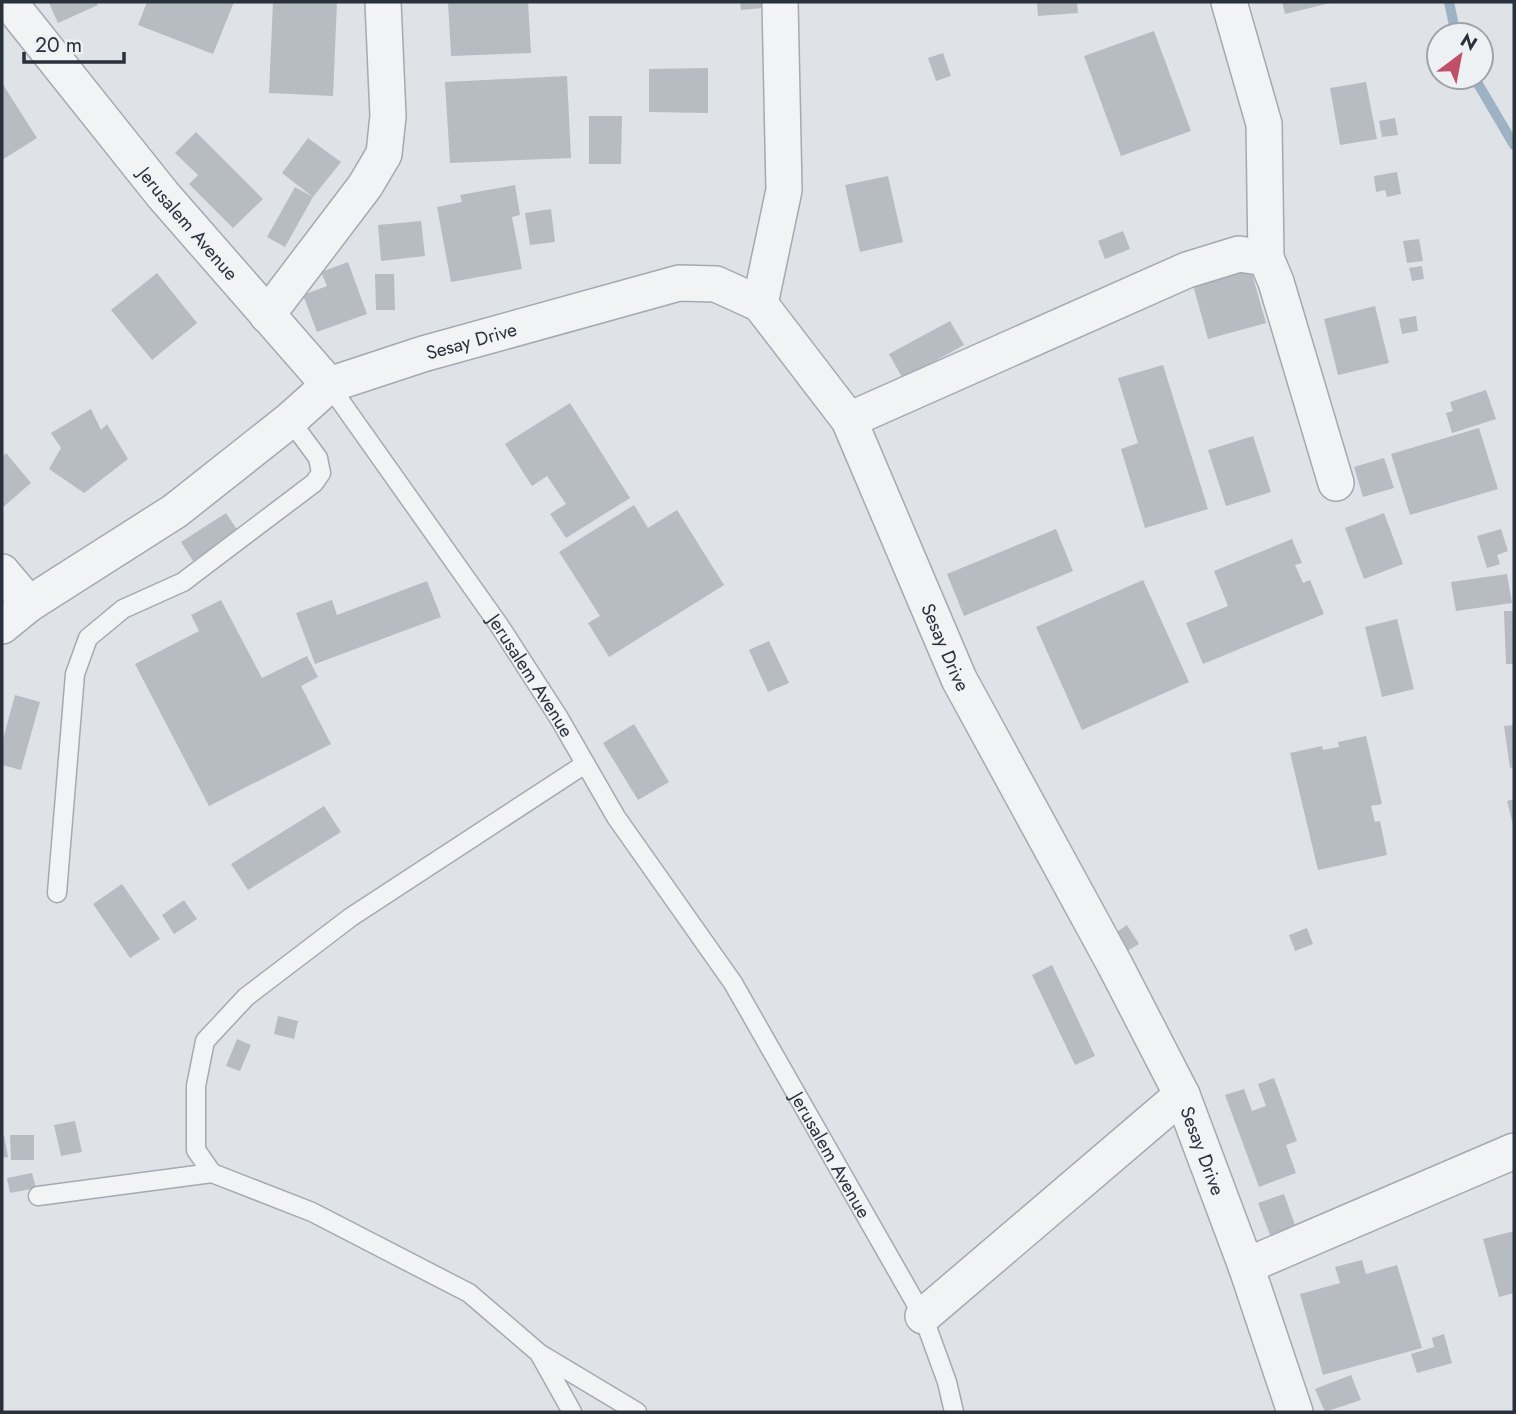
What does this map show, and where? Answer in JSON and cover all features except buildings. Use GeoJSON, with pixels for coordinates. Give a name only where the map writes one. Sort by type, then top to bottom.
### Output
{"type":"FeatureCollection","features":[{"type":"Feature","properties":{"kind":"street","name":"Jerusalem Avenue"},"geometry":{"type":"LineString","coordinates":[[9,2],[163,195],[329,385]]}},
{"type":"Feature","properties":{"kind":"street"},"geometry":{"type":"LineString","coordinates":[[267,314],[365,186],[384,154],[388,116],[383,2]]}},
{"type":"Feature","properties":{"kind":"street"},"geometry":{"type":"LineString","coordinates":[[760,304],[784,190],[780,2]]}},
{"type":"Feature","properties":{"kind":"street"},"geometry":{"type":"LineString","coordinates":[[1229,2],[1264,124],[1266,258],[1276,282],[1336,483]]}},
{"type":"Feature","properties":{"kind":"street"},"geometry":{"type":"LineString","coordinates":[[849,420],[1187,270],[1240,254],[1266,258]]}},
{"type":"Feature","properties":{"kind":"street","name":"Sesay Drive"},"geometry":{"type":"LineString","coordinates":[[329,385],[423,354],[679,283],[716,284],[760,304],[849,420],[959,679],[1115,965],[1182,1095],[1246,1266],[1295,1412]]}},
{"type":"Feature","properties":{"kind":"street"},"geometry":{"type":"LineString","coordinates":[[2,626],[29,604],[175,511],[290,420],[329,385]]}},
{"type":"Feature","properties":{"kind":"street"},"geometry":{"type":"LineString","coordinates":[[2,572],[29,604]]}},
{"type":"Feature","properties":{"kind":"street"},"geometry":{"type":"LineString","coordinates":[[923,1316],[1182,1095]]}},
{"type":"Feature","properties":{"kind":"street"},"geometry":{"type":"LineString","coordinates":[[1246,1266],[1514,1151]]}},
{"type":"Feature","properties":{"kind":"lane","name":"Jerusalem Avenue"},"geometry":{"type":"LineString","coordinates":[[329,385],[499,625],[616,817],[733,983],[923,1316],[947,1382],[954,1412]]}},
{"type":"Feature","properties":{"kind":"lane"},"geometry":{"type":"LineString","coordinates":[[57,893],[75,674],[88,638],[123,608],[183,582],[314,483],[321,473],[318,458],[290,420]]}},
{"type":"Feature","properties":{"kind":"lane"},"geometry":{"type":"LineString","coordinates":[[212,1173],[196,1150],[196,1086],[205,1041],[246,997],[351,917],[585,764]]}},
{"type":"Feature","properties":{"kind":"lane"},"geometry":{"type":"LineString","coordinates":[[38,1196],[212,1173],[312,1212],[469,1293],[539,1353],[637,1412]]}},
{"type":"Feature","properties":{"kind":"lane"},"geometry":{"type":"LineString","coordinates":[[539,1353],[572,1412]]}},
{"type":"Feature","properties":{"kind":"waterway"},"geometry":{"type":"LineString","coordinates":[[1449,2],[1453,21]]}},
{"type":"Feature","properties":{"kind":"waterway"},"geometry":{"type":"LineString","coordinates":[[1482,91],[1514,145]]}}]}
